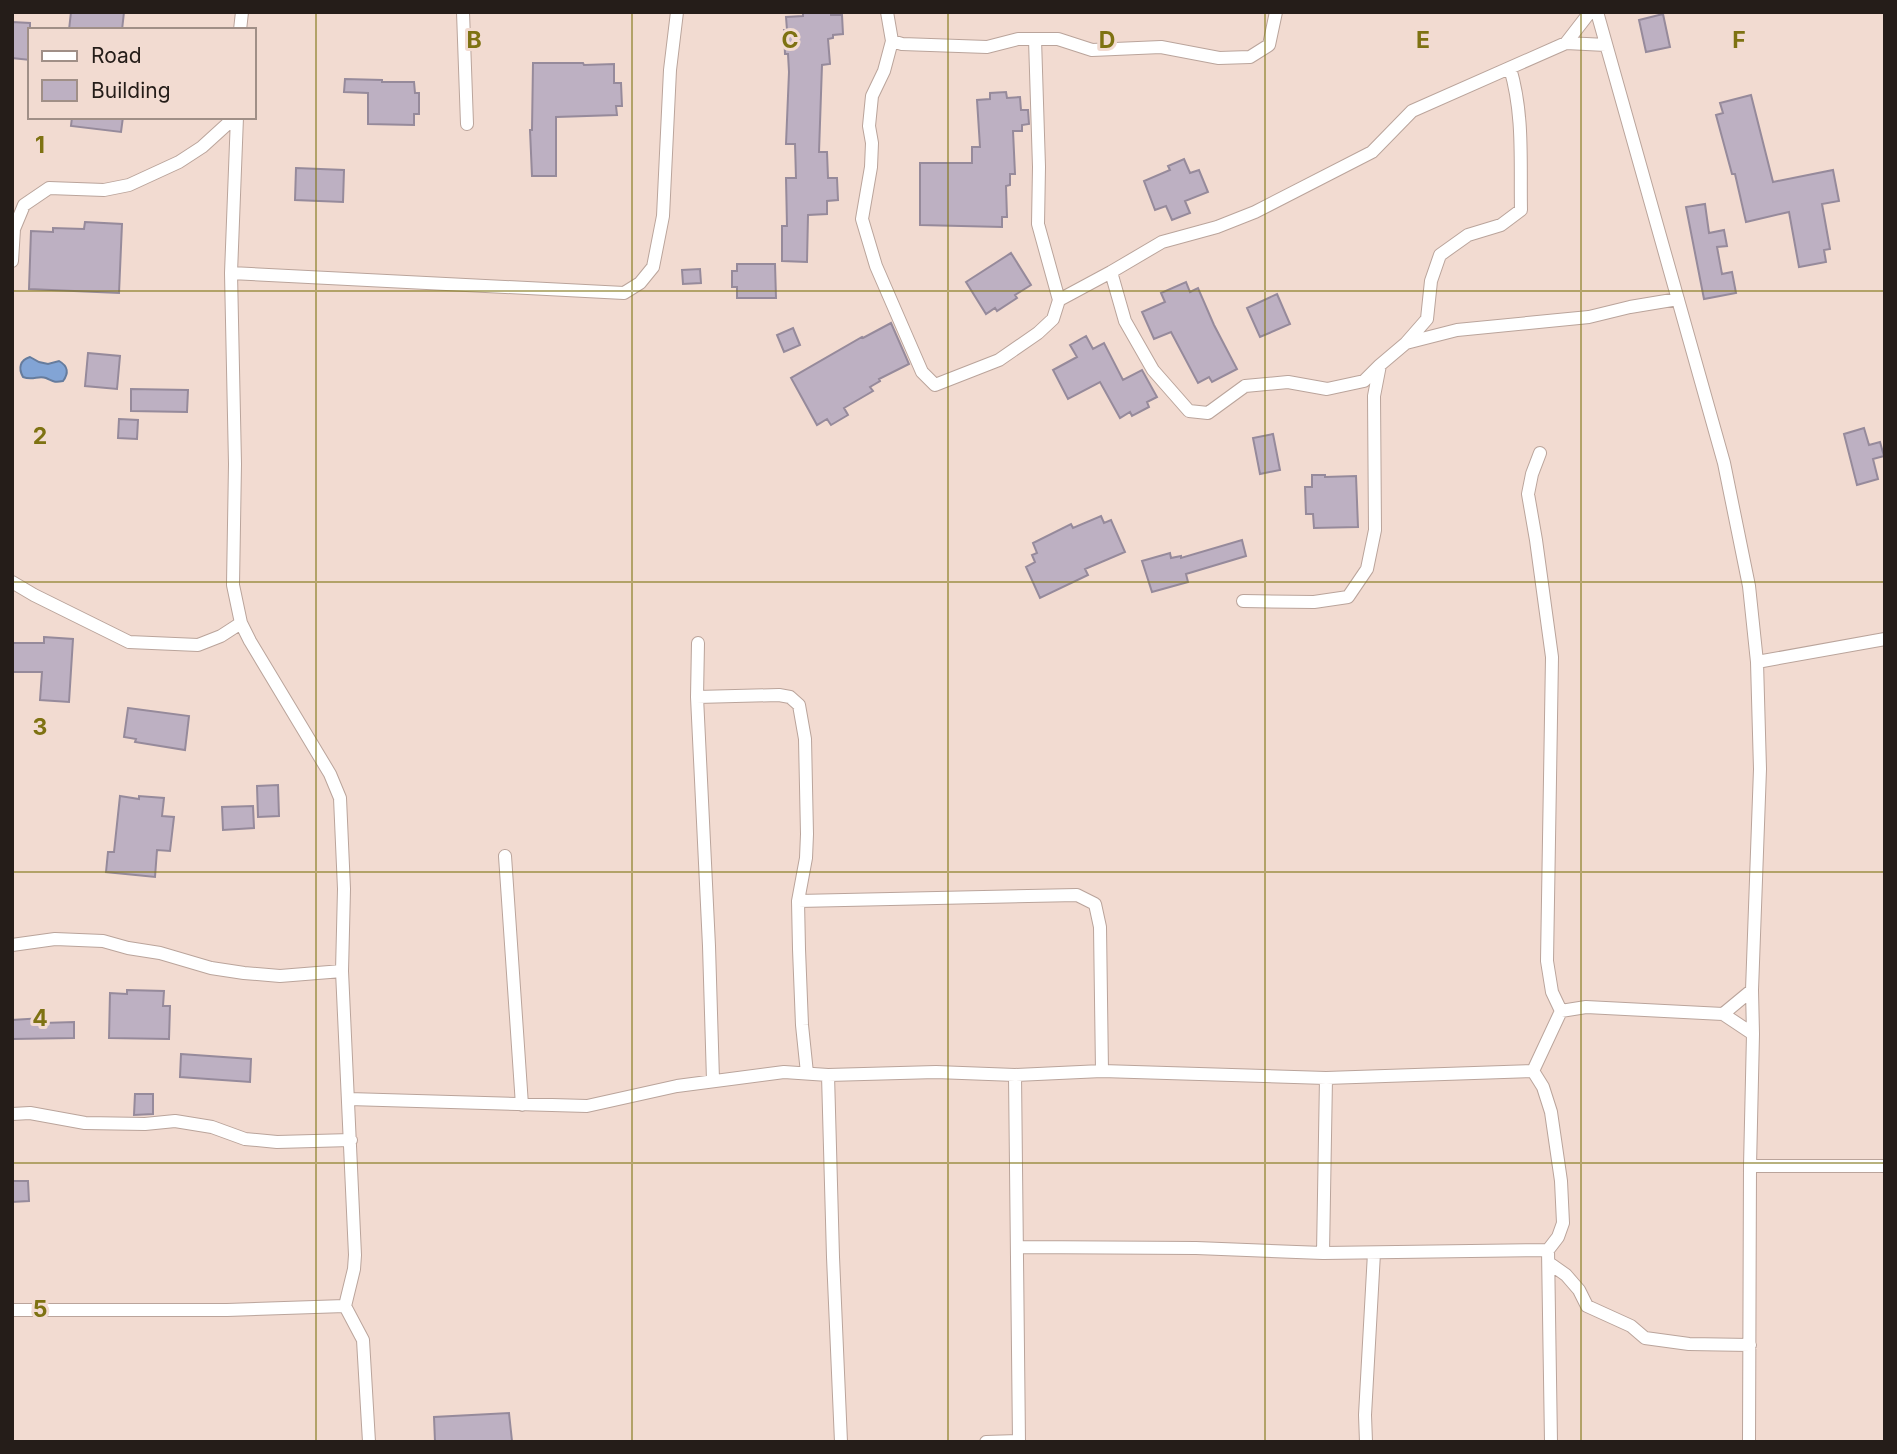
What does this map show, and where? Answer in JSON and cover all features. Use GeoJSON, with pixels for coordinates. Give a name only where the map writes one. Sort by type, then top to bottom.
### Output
{"type":"FeatureCollection","features":[{"type":"Feature","properties":{"kind":"street"},"geometry":{"type":"LineString","coordinates":[[463,12],[467,124]]}},
{"type":"Feature","properties":{"kind":"street"},"geometry":{"type":"LineString","coordinates":[[231,273],[624,293],[640,283],[653,267],[656,254],[663,216],[670,70],[677,12]]}},
{"type":"Feature","properties":{"kind":"street"},"geometry":{"type":"LineString","coordinates":[[887,12],[891,41],[884,71],[872,96],[869,126],[872,143],[871,167],[862,219],[876,266],[922,372],[935,385],[999,360],[1053,319],[1059,300],[1038,224],[1035,39]]}},
{"type":"Feature","properties":{"kind":"street"},"geometry":{"type":"LineString","coordinates":[[891,41],[902,44],[987,47],[1017,40],[1058,39],[1092,50],[1161,47],[1219,58],[1250,57],[1269,45],[1276,12]]}},
{"type":"Feature","properties":{"kind":"street"},"geometry":{"type":"LineString","coordinates":[[1566,43],[1590,12]]}},
{"type":"Feature","properties":{"kind":"street"},"geometry":{"type":"LineString","coordinates":[[1597,12],[1724,463],[1749,586],[1757,662],[1760,769],[1752,990],[1754,1034],[1750,1166],[1749,1442]]}},
{"type":"Feature","properties":{"kind":"street"},"geometry":{"type":"LineString","coordinates":[[1059,300],[1161,242],[1217,227],[1267,206],[1372,152],[1412,111],[1566,43],[1606,45]]}},
{"type":"Feature","properties":{"kind":"street"},"geometry":{"type":"LineString","coordinates":[[1111,272],[1125,321],[1136,341],[1153,370],[1189,411],[1208,413],[1245,386],[1288,382],[1327,389],[1364,381],[1406,343],[1427,319],[1431,281],[1440,255],[1468,235],[1500,225],[1521,210],[1521,124],[1517,91],[1510,68]]}},
{"type":"Feature","properties":{"kind":"street"},"geometry":{"type":"LineString","coordinates":[[12,261],[15,229],[24,205],[49,188],[104,190],[129,185],[179,162],[234,119]]}},
{"type":"Feature","properties":{"kind":"street"},"geometry":{"type":"LineString","coordinates":[[236,119],[231,273],[235,464],[233,585],[241,623],[330,774],[340,798],[344,889],[342,971],[355,1255],[345,1306],[363,1340],[369,1442]]}},
{"type":"Feature","properties":{"kind":"street"},"geometry":{"type":"LineString","coordinates":[[1406,343],[1457,330],[1589,317],[1678,299]]}},
{"type":"Feature","properties":{"kind":"street"},"geometry":{"type":"LineString","coordinates":[[1243,601],[1314,602],[1348,597],[1367,569],[1375,530],[1374,396],[1380,365]]}},
{"type":"Feature","properties":{"kind":"street"},"geometry":{"type":"LineString","coordinates":[[1540,453],[1528,494],[1552,657],[1547,961],[1552,992],[1561,1011]]}},
{"type":"Feature","properties":{"kind":"street"},"geometry":{"type":"LineString","coordinates":[[12,582],[129,642],[198,645],[221,636],[241,623]]}},
{"type":"Feature","properties":{"kind":"street"},"geometry":{"type":"LineString","coordinates":[[1757,662],[1885,639]]}},
{"type":"Feature","properties":{"kind":"street"},"geometry":{"type":"LineString","coordinates":[[698,643],[697,697],[713,1080]]}},
{"type":"Feature","properties":{"kind":"street"},"geometry":{"type":"LineString","coordinates":[[697,697],[779,695],[790,697],[799,705],[805,739],[806,858],[798,901],[802,1025],[807,1073]]}},
{"type":"Feature","properties":{"kind":"street"},"geometry":{"type":"LineString","coordinates":[[505,856],[522,1105]]}},
{"type":"Feature","properties":{"kind":"street"},"geometry":{"type":"LineString","coordinates":[[798,901],[1077,895],[1096,904],[1100,927],[1102,1071]]}},
{"type":"Feature","properties":{"kind":"street"},"geometry":{"type":"LineString","coordinates":[[12,944],[55,940],[103,941],[160,953],[211,968],[244,973],[280,976],[342,971]]}},
{"type":"Feature","properties":{"kind":"street"},"geometry":{"type":"LineString","coordinates":[[1723,1014],[1752,990]]}},
{"type":"Feature","properties":{"kind":"street"},"geometry":{"type":"LineString","coordinates":[[1561,1011],[1586,1007],[1723,1014],[1754,1034]]}},
{"type":"Feature","properties":{"kind":"street"},"geometry":{"type":"LineString","coordinates":[[1533,1071],[1561,1011]]}},
{"type":"Feature","properties":{"kind":"street"},"geometry":{"type":"LineString","coordinates":[[349,1099],[587,1106],[677,1086],[784,1072],[828,1075],[936,1072],[1015,1075],[1102,1071],[1326,1078],[1533,1071]]}},
{"type":"Feature","properties":{"kind":"street"},"geometry":{"type":"LineString","coordinates":[[1533,1071],[1543,1087],[1551,1112],[1561,1181],[1563,1223],[1558,1237],[1548,1250],[1551,1442]]}},
{"type":"Feature","properties":{"kind":"street"},"geometry":{"type":"LineString","coordinates":[[828,1075],[841,1442]]}},
{"type":"Feature","properties":{"kind":"street"},"geometry":{"type":"LineString","coordinates":[[986,1442],[1019,1441],[1015,1075]]}},
{"type":"Feature","properties":{"kind":"street"},"geometry":{"type":"LineString","coordinates":[[1323,1253],[1326,1078]]}},
{"type":"Feature","properties":{"kind":"street"},"geometry":{"type":"LineString","coordinates":[[12,1114],[30,1113],[85,1123],[145,1124],[175,1121],[212,1127],[244,1139],[276,1142],[351,1140]]}},
{"type":"Feature","properties":{"kind":"street"},"geometry":{"type":"LineString","coordinates":[[1750,1166],[1885,1166]]}},
{"type":"Feature","properties":{"kind":"street"},"geometry":{"type":"LineString","coordinates":[[1017,1247],[1196,1248],[1323,1253],[1548,1250]]}},
{"type":"Feature","properties":{"kind":"street"},"geometry":{"type":"LineString","coordinates":[[1366,1442],[1365,1415],[1374,1253]]}},
{"type":"Feature","properties":{"kind":"street"},"geometry":{"type":"LineString","coordinates":[[1549,1264],[1566,1275],[1587,1306],[1631,1326],[1645,1338],[1689,1344],[1750,1345]]}},
{"type":"Feature","properties":{"kind":"street"},"geometry":{"type":"LineString","coordinates":[[12,1310],[227,1310],[345,1306]]}},
{"type":"Feature","properties":{"kind":"water"},"geometry":{"type":"Polygon","coordinates":[[[30,357],[48,364],[59,361],[62,363],[67,370],[63,381],[23,377],[21,365],[30,357]]]}},
{"type":"Feature","properties":{"kind":"building"},"geometry":{"type":"Polygon","coordinates":[[[71,12],[124,12],[122,28],[69,28],[71,12]]]}},
{"type":"Feature","properties":{"kind":"building"},"geometry":{"type":"Polygon","coordinates":[[[803,12],[831,12],[831,15],[842,15],[843,34],[833,35],[833,38],[828,39],[830,64],[822,65],[819,152],[827,152],[828,178],[837,178],[838,200],[827,201],[827,214],[808,215],[807,262],[782,261],[782,226],[787,226],[786,178],[796,178],[795,144],[786,144],[789,72],[784,30],[787,30],[786,17],[803,16],[803,12]]]}},
{"type":"Feature","properties":{"kind":"building"},"geometry":{"type":"Polygon","coordinates":[[[1663,14],[1670,47],[1646,52],[1639,20],[1663,14]]]}},
{"type":"Feature","properties":{"kind":"building"},"geometry":{"type":"Polygon","coordinates":[[[12,22],[30,23],[28,60],[12,58],[12,22]]]}},
{"type":"Feature","properties":{"kind":"building"},"geometry":{"type":"Polygon","coordinates":[[[533,63],[614,64],[614,83],[621,83],[622,106],[616,106],[617,115],[556,117],[556,176],[532,176],[530,130],[533,63]]]}},
{"type":"Feature","properties":{"kind":"building"},"geometry":{"type":"Polygon","coordinates":[[[345,79],[414,82],[415,93],[419,93],[419,114],[414,114],[414,125],[368,124],[368,93],[344,92],[345,79]]]}},
{"type":"Feature","properties":{"kind":"building"},"geometry":{"type":"Polygon","coordinates":[[[1006,92],[1007,98],[1020,97],[1021,110],[1028,110],[1029,124],[1022,125],[1022,131],[1013,131],[1015,174],[1010,174],[1010,185],[1006,186],[1007,217],[1002,217],[1002,227],[920,225],[920,163],[972,163],[972,147],[980,147],[977,100],[990,99],[990,93],[1006,92]]]}},
{"type":"Feature","properties":{"kind":"building"},"geometry":{"type":"Polygon","coordinates":[[[1751,95],[1773,182],[1833,170],[1839,201],[1822,204],[1830,249],[1824,250],[1826,262],[1799,267],[1789,212],[1746,222],[1735,174],[1732,174],[1716,115],[1723,113],[1720,103],[1751,95]]]}},
{"type":"Feature","properties":{"kind":"building"},"geometry":{"type":"Polygon","coordinates":[[[72,119],[123,119],[121,132],[71,126],[72,119]]]}},
{"type":"Feature","properties":{"kind":"building"},"geometry":{"type":"Polygon","coordinates":[[[1184,159],[1190,173],[1199,170],[1208,192],[1185,201],[1190,213],[1172,220],[1166,206],[1155,210],[1144,181],[1170,170],[1168,166],[1184,159]]]}},
{"type":"Feature","properties":{"kind":"building"},"geometry":{"type":"Polygon","coordinates":[[[296,168],[344,170],[343,202],[295,200],[296,168]]]}},
{"type":"Feature","properties":{"kind":"building"},"geometry":{"type":"Polygon","coordinates":[[[1705,204],[1709,233],[1724,230],[1727,246],[1717,247],[1722,274],[1732,272],[1736,293],[1704,299],[1686,207],[1705,204]]]}},
{"type":"Feature","properties":{"kind":"building"},"geometry":{"type":"Polygon","coordinates":[[[85,222],[122,224],[119,293],[29,289],[31,231],[53,232],[53,228],[84,229],[85,222]]]}},
{"type":"Feature","properties":{"kind":"building"},"geometry":{"type":"Polygon","coordinates":[[[1011,253],[1031,285],[997,311],[995,308],[986,314],[966,282],[1011,253]]]}},
{"type":"Feature","properties":{"kind":"building"},"geometry":{"type":"Polygon","coordinates":[[[737,264],[775,264],[776,298],[737,298],[737,287],[732,287],[732,271],[737,271],[737,264]]]}},
{"type":"Feature","properties":{"kind":"building"},"geometry":{"type":"Polygon","coordinates":[[[700,269],[701,283],[683,284],[682,270],[700,269]]]}},
{"type":"Feature","properties":{"kind":"building"},"geometry":{"type":"Polygon","coordinates":[[[1186,282],[1190,292],[1198,288],[1237,369],[1212,382],[1209,377],[1198,383],[1171,332],[1154,339],[1142,312],[1165,302],[1161,293],[1186,282]]]}},
{"type":"Feature","properties":{"kind":"building"},"geometry":{"type":"Polygon","coordinates":[[[1277,294],[1290,324],[1260,337],[1247,308],[1277,294]]]}},
{"type":"Feature","properties":{"kind":"building"},"geometry":{"type":"Polygon","coordinates":[[[891,323],[909,364],[879,379],[880,381],[870,387],[873,391],[844,408],[848,415],[831,425],[827,419],[817,425],[791,378],[891,323]]]}},
{"type":"Feature","properties":{"kind":"building"},"geometry":{"type":"Polygon","coordinates":[[[793,328],[800,345],[784,352],[777,335],[793,328]]]}},
{"type":"Feature","properties":{"kind":"building"},"geometry":{"type":"Polygon","coordinates":[[[1086,336],[1093,349],[1104,343],[1123,380],[1142,370],[1157,397],[1147,402],[1149,407],[1132,416],[1130,412],[1120,418],[1100,382],[1068,399],[1053,370],[1077,357],[1070,345],[1086,336]]]}},
{"type":"Feature","properties":{"kind":"building"},"geometry":{"type":"Polygon","coordinates":[[[88,353],[120,356],[117,389],[85,386],[88,353]]]}},
{"type":"Feature","properties":{"kind":"building"},"geometry":{"type":"Polygon","coordinates":[[[131,389],[188,390],[187,412],[131,411],[131,389]]]}},
{"type":"Feature","properties":{"kind":"building"},"geometry":{"type":"Polygon","coordinates":[[[119,419],[138,420],[137,439],[118,438],[119,419]]]}},
{"type":"Feature","properties":{"kind":"building"},"geometry":{"type":"Polygon","coordinates":[[[1864,428],[1869,445],[1880,442],[1884,456],[1873,459],[1878,479],[1857,485],[1844,434],[1864,428]]]}},
{"type":"Feature","properties":{"kind":"building"},"geometry":{"type":"Polygon","coordinates":[[[1273,434],[1280,470],[1260,474],[1253,438],[1273,434]]]}},
{"type":"Feature","properties":{"kind":"building"},"geometry":{"type":"Polygon","coordinates":[[[1312,475],[1356,476],[1358,527],[1314,528],[1313,514],[1306,514],[1305,487],[1312,487],[1312,475]]]}},
{"type":"Feature","properties":{"kind":"building"},"geometry":{"type":"Polygon","coordinates":[[[1101,516],[1104,523],[1111,520],[1125,552],[1085,569],[1088,575],[1040,598],[1026,567],[1035,562],[1032,555],[1037,553],[1033,543],[1071,524],[1073,528],[1101,516]]]}},
{"type":"Feature","properties":{"kind":"building"},"geometry":{"type":"Polygon","coordinates":[[[1242,540],[1246,556],[1186,574],[1188,582],[1152,592],[1142,561],[1170,553],[1171,558],[1181,558],[1242,540]]]}},
{"type":"Feature","properties":{"kind":"building"},"geometry":{"type":"Polygon","coordinates":[[[44,637],[73,639],[69,702],[40,700],[42,672],[12,672],[12,643],[44,643],[44,637]]]}},
{"type":"Feature","properties":{"kind":"building"},"geometry":{"type":"Polygon","coordinates":[[[128,708],[189,716],[185,750],[135,742],[136,739],[124,737],[128,708]]]}},
{"type":"Feature","properties":{"kind":"building"},"geometry":{"type":"Polygon","coordinates":[[[278,785],[279,816],[258,817],[257,786],[278,785]]]}},
{"type":"Feature","properties":{"kind":"building"},"geometry":{"type":"Polygon","coordinates":[[[120,796],[139,799],[139,796],[164,798],[162,816],[174,817],[170,851],[157,850],[155,877],[106,872],[108,852],[114,852],[120,796]]]}},
{"type":"Feature","properties":{"kind":"building"},"geometry":{"type":"Polygon","coordinates":[[[253,806],[254,828],[223,830],[222,807],[253,806]]]}},
{"type":"Feature","properties":{"kind":"building"},"geometry":{"type":"Polygon","coordinates":[[[127,990],[164,991],[163,1006],[170,1006],[169,1039],[109,1038],[110,993],[127,994],[127,990]]]}},
{"type":"Feature","properties":{"kind":"building"},"geometry":{"type":"Polygon","coordinates":[[[43,1018],[43,1023],[74,1022],[74,1038],[12,1039],[12,1020],[43,1018]]]}},
{"type":"Feature","properties":{"kind":"building"},"geometry":{"type":"Polygon","coordinates":[[[181,1054],[251,1059],[250,1082],[180,1077],[181,1054]]]}},
{"type":"Feature","properties":{"kind":"building"},"geometry":{"type":"Polygon","coordinates":[[[135,1094],[153,1094],[153,1114],[134,1115],[135,1094]]]}},
{"type":"Feature","properties":{"kind":"building"},"geometry":{"type":"Polygon","coordinates":[[[12,1181],[28,1181],[29,1201],[12,1202],[12,1181]]]}},
{"type":"Feature","properties":{"kind":"building"},"geometry":{"type":"Polygon","coordinates":[[[509,1413],[512,1441],[435,1442],[434,1417],[509,1413]]]}}]}
